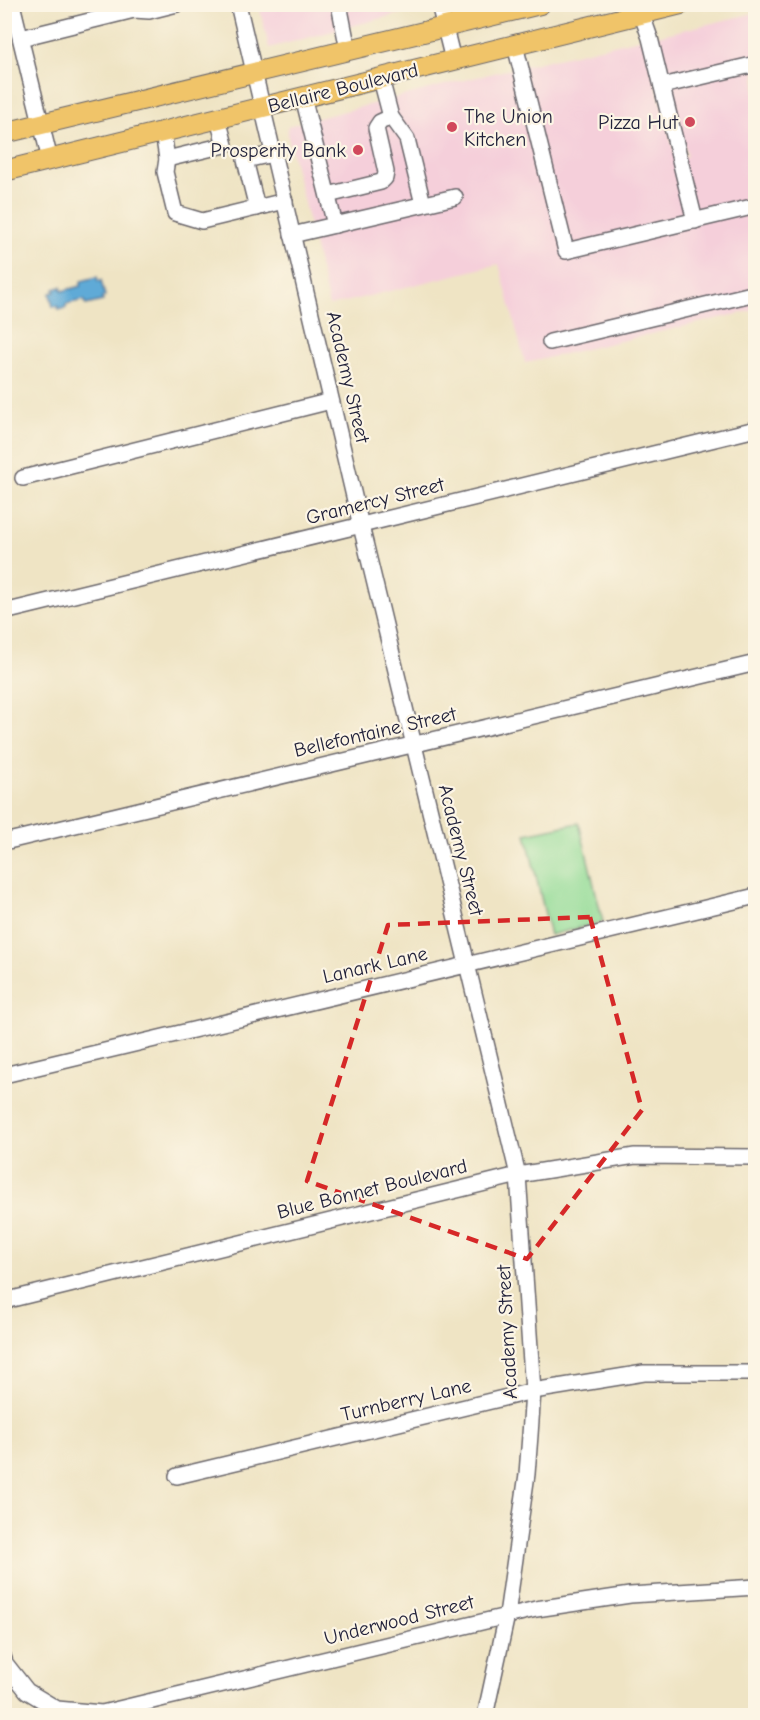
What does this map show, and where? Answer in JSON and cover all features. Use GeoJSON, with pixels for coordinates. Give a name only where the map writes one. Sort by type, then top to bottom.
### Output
{"type":"FeatureCollection","features":[{"type":"Feature","properties":{"kind":"main road","name":"Bellaire Boulevard"},"geometry":{"type":"LineString","coordinates":[[4,134],[540,4]]}},
{"type":"Feature","properties":{"kind":"main road","name":"Bellaire Boulevard"},"geometry":{"type":"LineString","coordinates":[[4,171],[515,45],[639,9],[681,4]]}},
{"type":"Feature","properties":{"kind":"street"},"geometry":{"type":"LineString","coordinates":[[12,4],[50,160]]}},
{"type":"Feature","properties":{"kind":"street"},"geometry":{"type":"LineString","coordinates":[[21,38],[134,10],[149,10],[177,4]]}},
{"type":"Feature","properties":{"kind":"street","name":"Academy Street"},"geometry":{"type":"LineString","coordinates":[[238,4],[413,744],[518,1175],[533,1391],[527,1474],[507,1616],[485,1716]]}},
{"type":"Feature","properties":{"kind":"street"},"geometry":{"type":"LineString","coordinates":[[339,4],[348,50]]}},
{"type":"Feature","properties":{"kind":"street"},"geometry":{"type":"LineString","coordinates":[[439,4],[453,60]]}},
{"type":"Feature","properties":{"kind":"street"},"geometry":{"type":"LineString","coordinates":[[639,9],[650,38],[695,221]]}},
{"type":"Feature","properties":{"kind":"street"},"geometry":{"type":"LineString","coordinates":[[515,45],[566,251],[756,206]]}},
{"type":"Feature","properties":{"kind":"street"},"geometry":{"type":"LineString","coordinates":[[662,86],[756,64]]}},
{"type":"Feature","properties":{"kind":"street"},"geometry":{"type":"LineString","coordinates":[[381,79],[391,117],[407,139],[423,204]]}},
{"type":"Feature","properties":{"kind":"street"},"geometry":{"type":"LineString","coordinates":[[303,97],[335,225]]}},
{"type":"Feature","properties":{"kind":"street"},"geometry":{"type":"LineString","coordinates":[[328,195],[381,182],[386,178],[376,128],[380,122],[391,117]]}},
{"type":"Feature","properties":{"kind":"street"},"geometry":{"type":"LineString","coordinates":[[218,119],[225,145],[246,160],[257,208]]}},
{"type":"Feature","properties":{"kind":"street"},"geometry":{"type":"LineString","coordinates":[[163,132],[167,159],[165,172],[176,213],[202,221],[285,201]]}},
{"type":"Feature","properties":{"kind":"street"},"geometry":{"type":"LineString","coordinates":[[167,159],[225,145]]}},
{"type":"Feature","properties":{"kind":"street"},"geometry":{"type":"LineString","coordinates":[[246,160],[273,154]]}},
{"type":"Feature","properties":{"kind":"street"},"geometry":{"type":"LineString","coordinates":[[292,235],[455,196]]}},
{"type":"Feature","properties":{"kind":"street"},"geometry":{"type":"LineString","coordinates":[[550,342],[756,293]]}},
{"type":"Feature","properties":{"kind":"street"},"geometry":{"type":"LineString","coordinates":[[23,478],[331,401]]}},
{"type":"Feature","properties":{"kind":"street","name":"Gramercy Street"},"geometry":{"type":"LineString","coordinates":[[4,612],[756,429]]}},
{"type":"Feature","properties":{"kind":"street","name":"Bellefontaine Street"},"geometry":{"type":"LineString","coordinates":[[4,842],[756,663]]}},
{"type":"Feature","properties":{"kind":"street","name":"Lanark Lane"},"geometry":{"type":"LineString","coordinates":[[4,1076],[756,896]]}},
{"type":"Feature","properties":{"kind":"street","name":"Blue Bonnet Boulevard"},"geometry":{"type":"LineString","coordinates":[[4,1301],[518,1175],[635,1156],[756,1157]]}},
{"type":"Feature","properties":{"kind":"street","name":"Turnberry Lane"},"geometry":{"type":"LineString","coordinates":[[177,1476],[533,1391],[644,1373],[756,1373]]}},
{"type":"Feature","properties":{"kind":"street","name":"Underwood Street"},"geometry":{"type":"LineString","coordinates":[[4,1659],[27,1691],[57,1709],[102,1713],[536,1609],[630,1595],[756,1587]]}},
{"type":"Feature","properties":{"kind":"highlighted area"},"geometry":{"type":"Polygon","coordinates":[[[590,917],[642,1110],[527,1259],[307,1181],[388,925],[590,917]]]}},
{"type":"Feature","properties":{"kind":"shaded area"},"geometry":{"type":"Polygon","coordinates":[[[259,5],[432,5],[269,48],[259,5]]]}},
{"type":"Feature","properties":{"kind":"shaded area"},"geometry":{"type":"Polygon","coordinates":[[[755,13],[755,310],[525,363],[499,264],[329,306],[287,133],[288,126],[452,83],[643,38],[676,159],[687,156],[657,36],[755,13]]]}},
{"type":"Feature","properties":{"kind":"green space"},"geometry":{"type":"Polygon","coordinates":[[[579,823],[603,922],[550,935],[526,834],[579,823]]]}},
{"type":"Feature","properties":{"kind":"water"},"geometry":{"type":"Polygon","coordinates":[[[97,277],[98,281],[101,280],[105,296],[102,297],[103,301],[86,305],[84,300],[66,304],[66,308],[59,310],[58,306],[53,307],[50,293],[55,292],[54,289],[61,287],[62,291],[81,286],[81,281],[97,277]]]}},
{"type":"Feature","properties":{"kind":"place","name":"Pizza Hut"},"geometry":{"type":"Point","coordinates":[690,122]}},
{"type":"Feature","properties":{"kind":"place","name":"The Union Kitchen"},"geometry":{"type":"Point","coordinates":[452,127]}},
{"type":"Feature","properties":{"kind":"place","name":"Prosperity Bank"},"geometry":{"type":"Point","coordinates":[358,150]}}]}
